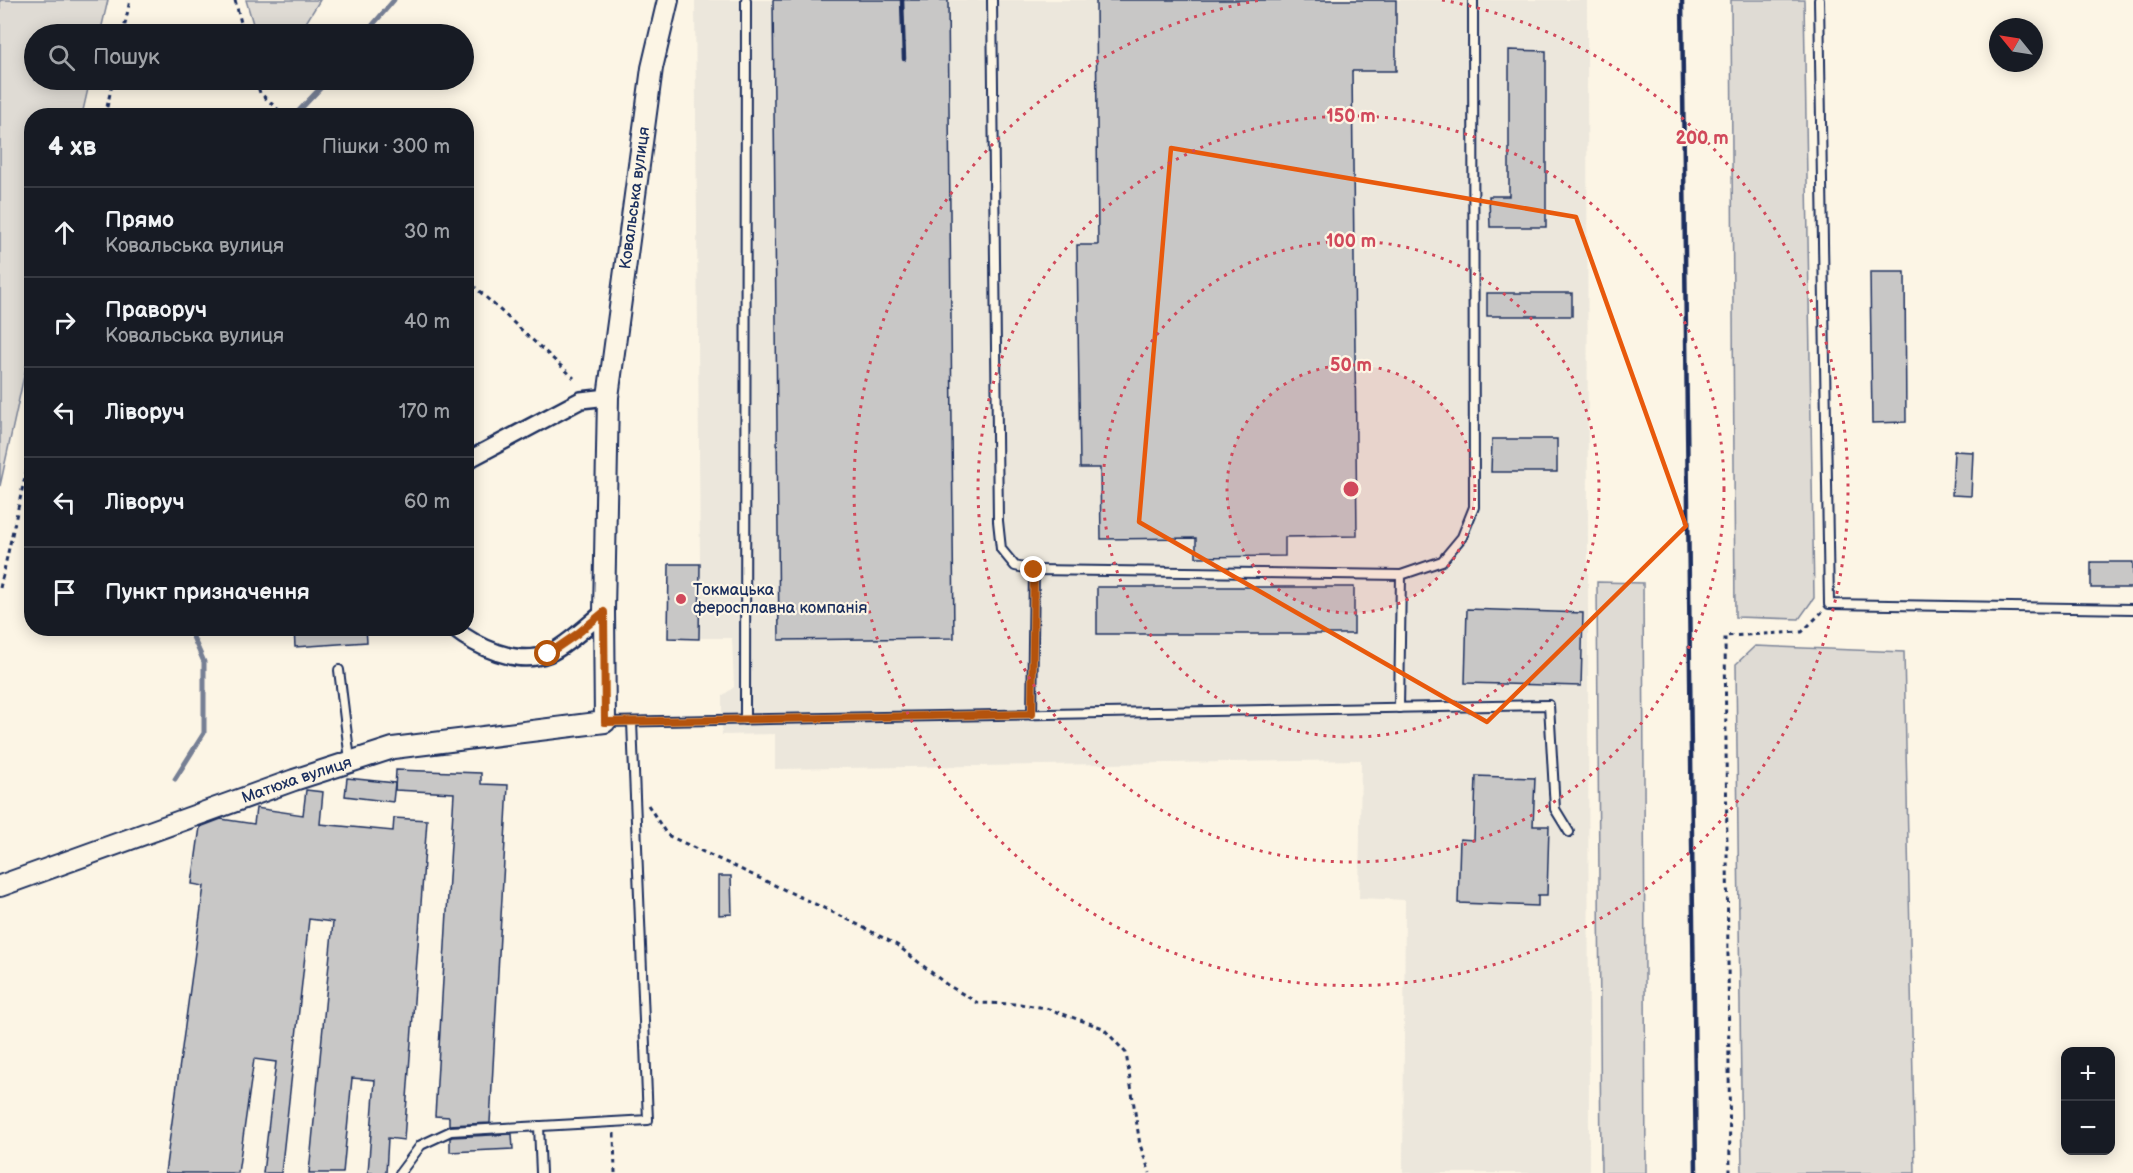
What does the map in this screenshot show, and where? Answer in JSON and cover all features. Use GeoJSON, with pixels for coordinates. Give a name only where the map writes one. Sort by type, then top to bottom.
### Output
{"type":"FeatureCollection","features":[{"type":"Feature","properties":{"kind":"street","name":"Ковальська вулиця"},"geometry":{"type":"LineString","coordinates":[[605,722],[604,612],[608,397],[652,68],[668,0]]}},
{"type":"Feature","properties":{"kind":"street"},"geometry":{"type":"LineString","coordinates":[[474,456],[581,400],[608,397]]}},
{"type":"Feature","properties":{"kind":"street"},"geometry":{"type":"LineString","coordinates":[[463,636],[470,641],[515,658],[548,654],[604,612]]}},
{"type":"Feature","properties":{"kind":"street","name":"Матюха вулиця"},"geometry":{"type":"LineString","coordinates":[[0,886],[294,780],[393,748],[605,722]]}},
{"type":"Feature","properties":{"kind":"lane"},"geometry":{"type":"LineString","coordinates":[[745,720],[746,0]]}},
{"type":"Feature","properties":{"kind":"lane"},"geometry":{"type":"LineString","coordinates":[[992,0],[1000,549],[1015,566],[1034,570],[1401,575],[1442,561],[1462,537],[1474,507],[1473,0]]}},
{"type":"Feature","properties":{"kind":"lane"},"geometry":{"type":"LineString","coordinates":[[1819,0],[1830,604],[2133,609]]}},
{"type":"Feature","properties":{"kind":"lane"},"geometry":{"type":"LineString","coordinates":[[1032,714],[1034,570]]}},
{"type":"Feature","properties":{"kind":"lane"},"geometry":{"type":"LineString","coordinates":[[1399,708],[1401,575]]}},
{"type":"Feature","properties":{"kind":"lane"},"geometry":{"type":"LineString","coordinates":[[339,670],[350,762]]}},
{"type":"Feature","properties":{"kind":"lane"},"geometry":{"type":"LineString","coordinates":[[605,722],[1549,705],[1555,809],[1569,832]]}},
{"type":"Feature","properties":{"kind":"lane"},"geometry":{"type":"LineString","coordinates":[[400,1173],[421,1145],[451,1131],[648,1120],[632,722]]}},
{"type":"Feature","properties":{"kind":"lane"},"geometry":{"type":"LineString","coordinates":[[539,1126],[541,1173]]}},
{"type":"Feature","properties":{"kind":"path"},"geometry":{"type":"LineString","coordinates":[[125,24],[130,0]]}},
{"type":"Feature","properties":{"kind":"path"},"geometry":{"type":"LineString","coordinates":[[235,0],[241,24]]}},
{"type":"Feature","properties":{"kind":"path"},"geometry":{"type":"LineString","coordinates":[[107,108],[110,90]]}},
{"type":"Feature","properties":{"kind":"path"},"geometry":{"type":"LineString","coordinates":[[259,90],[276,108]]}},
{"type":"Feature","properties":{"kind":"path"},"geometry":{"type":"LineString","coordinates":[[474,286],[574,378]]}},
{"type":"Feature","properties":{"kind":"path"},"geometry":{"type":"LineString","coordinates":[[0,588],[24,482]]}},
{"type":"Feature","properties":{"kind":"path"},"geometry":{"type":"LineString","coordinates":[[1730,1173],[1725,636],[1802,633],[1830,604]]}},
{"type":"Feature","properties":{"kind":"path"},"geometry":{"type":"LineString","coordinates":[[634,783],[667,835],[845,918],[897,945],[945,984],[978,1003],[1020,1004],[1046,1008],[1103,1028],[1126,1053],[1140,1145],[1150,1173]]}},
{"type":"Feature","properties":{"kind":"path"},"geometry":{"type":"LineString","coordinates":[[614,1122],[615,1173]]}},
{"type":"Feature","properties":{"kind":"highlighted area"},"geometry":{"type":"Polygon","coordinates":[[[1171,148],[1576,217],[1686,526],[1487,722],[1139,522],[1171,148]]]}},
{"type":"Feature","properties":{"kind":"shaded area"},"geometry":{"type":"Polygon","coordinates":[[[0,0],[108,0],[102,24],[24,24],[24,90],[88,90],[84,108],[24,108],[24,376],[0,486],[0,0]]]}},
{"type":"Feature","properties":{"kind":"shaded area"},"geometry":{"type":"Polygon","coordinates":[[[246,0],[320,0],[305,24],[253,24],[246,0]]]}},
{"type":"Feature","properties":{"kind":"shaded area"},"geometry":{"type":"Polygon","coordinates":[[[695,0],[1587,0],[1589,1173],[1403,1173],[1405,900],[1359,898],[1361,760],[775,769],[775,734],[722,735],[722,696],[734,687],[732,638],[668,638],[669,564],[700,564],[695,0]]]}},
{"type":"Feature","properties":{"kind":"shaded area"},"geometry":{"type":"Polygon","coordinates":[[[1731,0],[1804,0],[1814,598],[1799,619],[1735,617],[1731,0]]]}},
{"type":"Feature","properties":{"kind":"shaded area"},"geometry":{"type":"Polygon","coordinates":[[[1597,582],[1643,583],[1646,1173],[1601,1173],[1597,582]]]}},
{"type":"Feature","properties":{"kind":"shaded area"},"geometry":{"type":"Polygon","coordinates":[[[1755,646],[1904,652],[1915,1173],[1742,1173],[1736,664],[1755,646]]]}},
{"type":"Feature","properties":{"kind":"building"},"geometry":{"type":"Polygon","coordinates":[[[773,0],[948,0],[954,638],[779,640],[773,0]]]}},
{"type":"Feature","properties":{"kind":"building"},"geometry":{"type":"Polygon","coordinates":[[[1096,0],[1396,0],[1396,71],[1352,71],[1357,536],[1285,537],[1285,556],[1196,557],[1196,538],[1101,539],[1100,468],[1080,468],[1077,245],[1098,245],[1096,0]]]}},
{"type":"Feature","properties":{"kind":"building"},"geometry":{"type":"Polygon","coordinates":[[[1509,50],[1546,51],[1546,227],[1490,227],[1489,196],[1509,196],[1509,50]]]}},
{"type":"Feature","properties":{"kind":"building"},"geometry":{"type":"Polygon","coordinates":[[[1870,272],[1905,272],[1906,422],[1872,423],[1870,272]]]}},
{"type":"Feature","properties":{"kind":"building"},"geometry":{"type":"Polygon","coordinates":[[[1487,293],[1572,293],[1572,316],[1487,316],[1487,293]]]}},
{"type":"Feature","properties":{"kind":"building"},"geometry":{"type":"Polygon","coordinates":[[[1492,439],[1557,439],[1557,472],[1491,472],[1492,439]]]}},
{"type":"Feature","properties":{"kind":"building"},"geometry":{"type":"Polygon","coordinates":[[[1954,451],[1973,452],[1971,496],[1952,495],[1954,451]]]}},
{"type":"Feature","properties":{"kind":"building"},"geometry":{"type":"Polygon","coordinates":[[[2091,562],[2133,562],[2133,588],[2091,588],[2091,562]]]}},
{"type":"Feature","properties":{"kind":"building"},"geometry":{"type":"Polygon","coordinates":[[[669,564],[700,564],[699,639],[668,638],[669,564]]]}},
{"type":"Feature","properties":{"kind":"building"},"geometry":{"type":"Polygon","coordinates":[[[1097,587],[1354,587],[1354,634],[1097,634],[1097,587]]]}},
{"type":"Feature","properties":{"kind":"building"},"geometry":{"type":"Polygon","coordinates":[[[1467,609],[1583,613],[1581,686],[1465,683],[1467,609]]]}},
{"type":"Feature","properties":{"kind":"building"},"geometry":{"type":"Polygon","coordinates":[[[294,636],[367,636],[367,642],[295,647],[294,636]]]}},
{"type":"Feature","properties":{"kind":"building"},"geometry":{"type":"Polygon","coordinates":[[[396,770],[481,773],[481,784],[508,785],[490,1123],[449,1125],[449,1117],[435,1116],[454,793],[395,790],[396,770]]]}},
{"type":"Feature","properties":{"kind":"building"},"geometry":{"type":"Polygon","coordinates":[[[1476,776],[1535,778],[1533,826],[1549,826],[1547,895],[1538,895],[1538,906],[1458,903],[1460,839],[1474,840],[1476,776]]]}},
{"type":"Feature","properties":{"kind":"building"},"geometry":{"type":"Polygon","coordinates":[[[347,778],[395,783],[393,802],[345,796],[347,778]]]}},
{"type":"Feature","properties":{"kind":"building"},"geometry":{"type":"Polygon","coordinates":[[[306,790],[323,792],[320,824],[393,831],[394,818],[427,820],[404,1140],[388,1138],[386,1173],[368,1173],[375,1080],[352,1078],[343,1173],[309,1173],[333,922],[309,919],[281,1173],[263,1173],[276,1062],[254,1059],[238,1173],[165,1173],[204,886],[192,884],[200,827],[221,819],[254,824],[256,808],[303,815],[306,790]]]}},
{"type":"Feature","properties":{"kind":"building"},"geometry":{"type":"Polygon","coordinates":[[[719,876],[731,876],[732,914],[719,915],[719,876]]]}},
{"type":"Feature","properties":{"kind":"building"},"geometry":{"type":"Polygon","coordinates":[[[512,1134],[513,1149],[450,1152],[450,1138],[452,1137],[512,1134]]]}},
{"type":"Feature","properties":{"kind":"waterway"},"geometry":{"type":"LineString","coordinates":[[374,24],[394,0]]}},
{"type":"Feature","properties":{"kind":"waterway"},"geometry":{"type":"LineString","coordinates":[[302,108],[319,90]]}},
{"type":"Feature","properties":{"kind":"waterway"},"geometry":{"type":"LineString","coordinates":[[175,779],[204,733],[204,662],[193,636]]}},
{"type":"Feature","properties":{"kind":"railway"},"geometry":{"type":"LineString","coordinates":[[902,0],[904,59]]}},
{"type":"Feature","properties":{"kind":"railway"},"geometry":{"type":"LineString","coordinates":[[1682,0],[1696,1173]]}},
{"type":"Feature","properties":{"kind":"place","name":"Токмацька феросплавна компанія"},"geometry":{"type":"Point","coordinates":[681,599]}},
{"type":"Feature","properties":{"kind":"route"},"geometry":{"type":"LineString","coordinates":[[548,654],[604,612],[605,722],[1032,714],[1034,570]]}}]}
